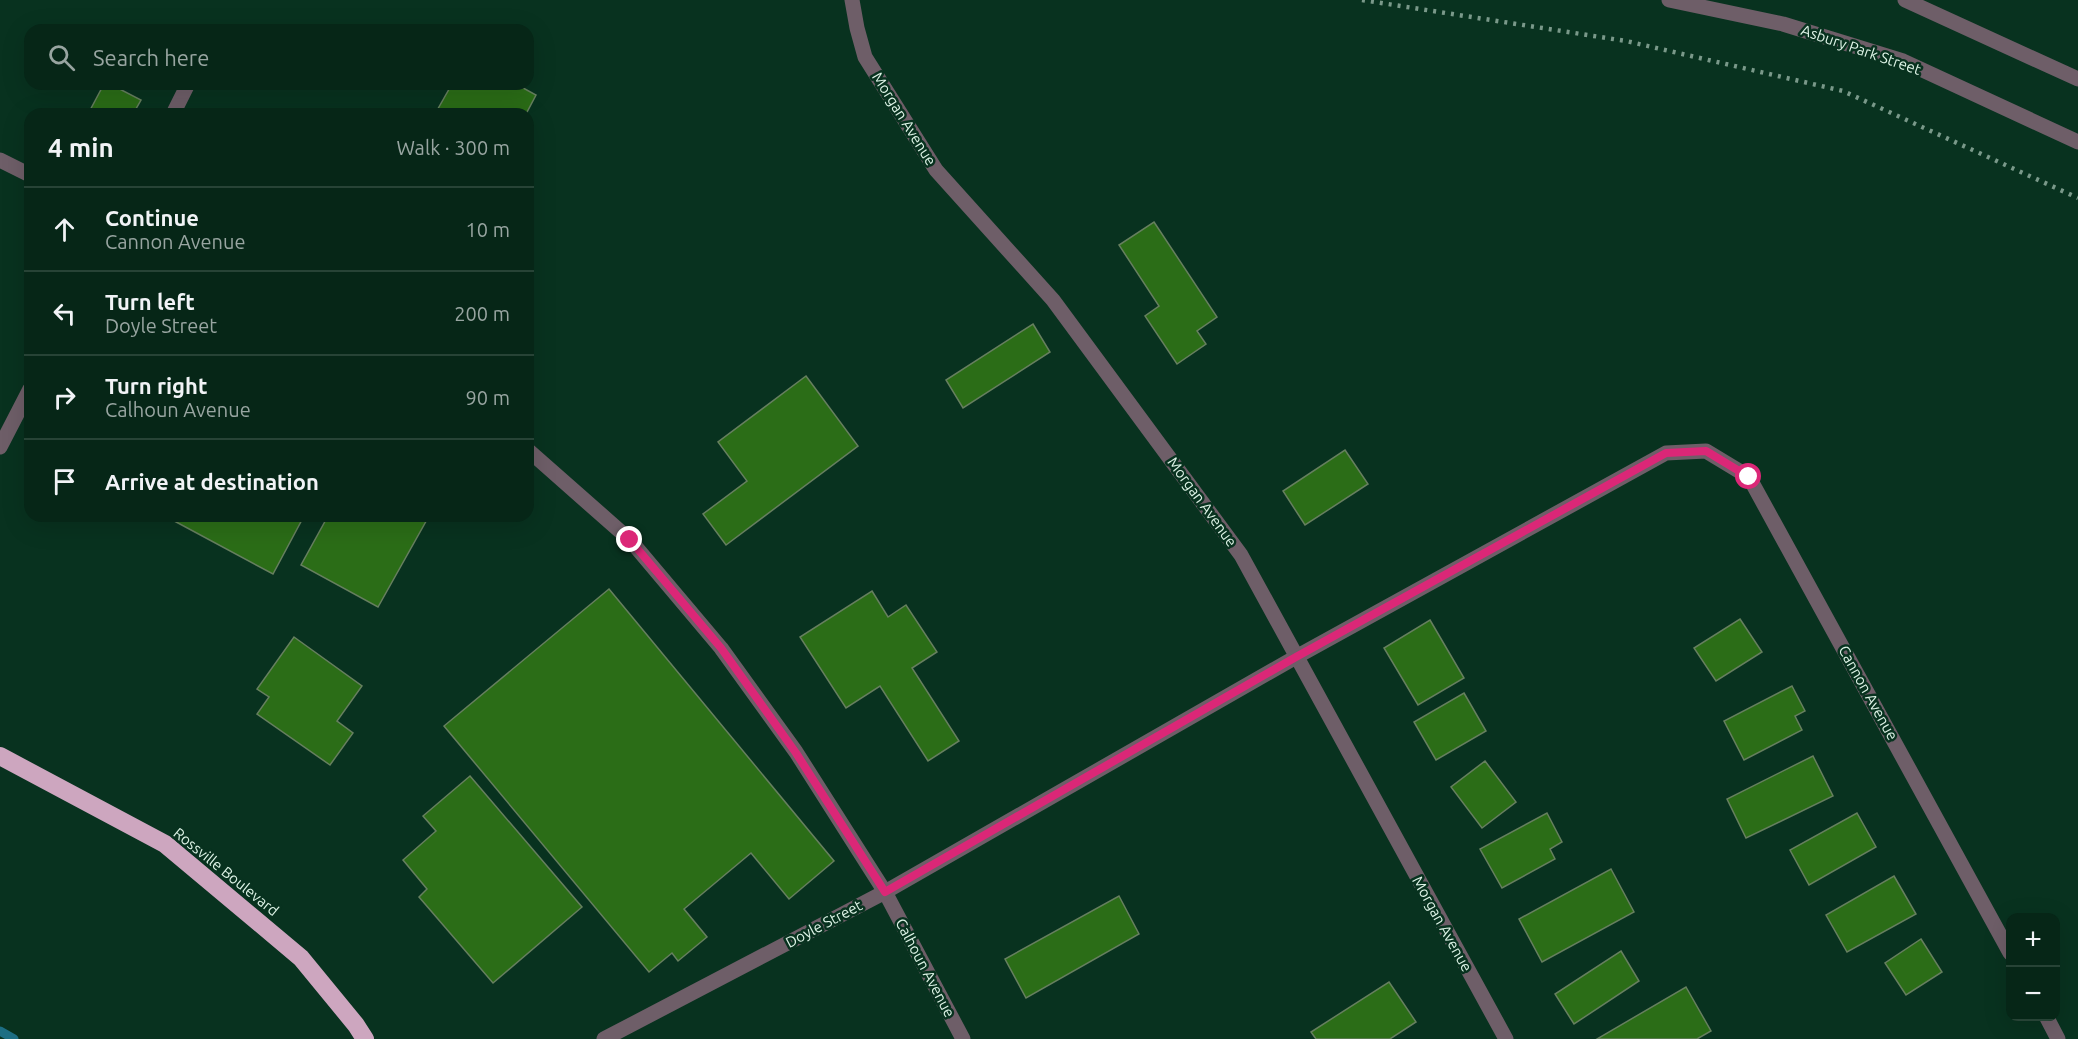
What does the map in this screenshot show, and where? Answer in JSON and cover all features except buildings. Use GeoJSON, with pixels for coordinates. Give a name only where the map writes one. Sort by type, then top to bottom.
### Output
{"type":"FeatureCollection","features":[{"type":"Feature","properties":{"kind":"highway","name":"Rossville Boulevard"},"geometry":{"type":"LineString","coordinates":[[0,756],[165,844],[301,958],[365,1039]]}},
{"type":"Feature","properties":{"kind":"street","name":"Morgan Avenue"},"geometry":{"type":"LineString","coordinates":[[852,0],[857,28],[866,57],[936,170],[1053,300],[1241,555],[1506,1039]]}},
{"type":"Feature","properties":{"kind":"street","name":"Asbury Park Street"},"geometry":{"type":"LineString","coordinates":[[1669,0],[1783,24],[1903,61],[2078,142]]}},
{"type":"Feature","properties":{"kind":"street"},"geometry":{"type":"LineString","coordinates":[[1905,0],[2078,79]]}},
{"type":"Feature","properties":{"kind":"street"},"geometry":{"type":"LineString","coordinates":[[175,108],[185,90]]}},
{"type":"Feature","properties":{"kind":"street"},"geometry":{"type":"LineString","coordinates":[[0,160],[24,172]]}},
{"type":"Feature","properties":{"kind":"street"},"geometry":{"type":"LineString","coordinates":[[0,447],[24,400]]}},
{"type":"Feature","properties":{"kind":"street","name":"Doyle Street"},"geometry":{"type":"LineString","coordinates":[[604,1039],[885,892],[1296,657],[1666,453],[1706,451]]}},
{"type":"Feature","properties":{"kind":"street","name":"Cannon Avenue"},"geometry":{"type":"LineString","coordinates":[[1706,451],[1749,477],[2006,946]]}},
{"type":"Feature","properties":{"kind":"street","name":"Calhoun Avenue"},"geometry":{"type":"LineString","coordinates":[[534,455],[630,540],[721,648],[796,753],[885,892],[963,1039]]}},
{"type":"Feature","properties":{"kind":"street"},"geometry":{"type":"LineString","coordinates":[[2048,1021],[2058,1039]]}},
{"type":"Feature","properties":{"kind":"waterway"},"geometry":{"type":"LineString","coordinates":[[0,1031],[14,1039]]}},
{"type":"Feature","properties":{"kind":"railway"},"geometry":{"type":"LineString","coordinates":[[1362,0],[1626,41],[1843,91],[2078,198]]}},
{"type":"Feature","properties":{"kind":"route"},"geometry":{"type":"LineString","coordinates":[[630,540],[721,648],[796,753],[885,892],[1296,657],[1666,453],[1706,451],[1749,477]]}}]}
